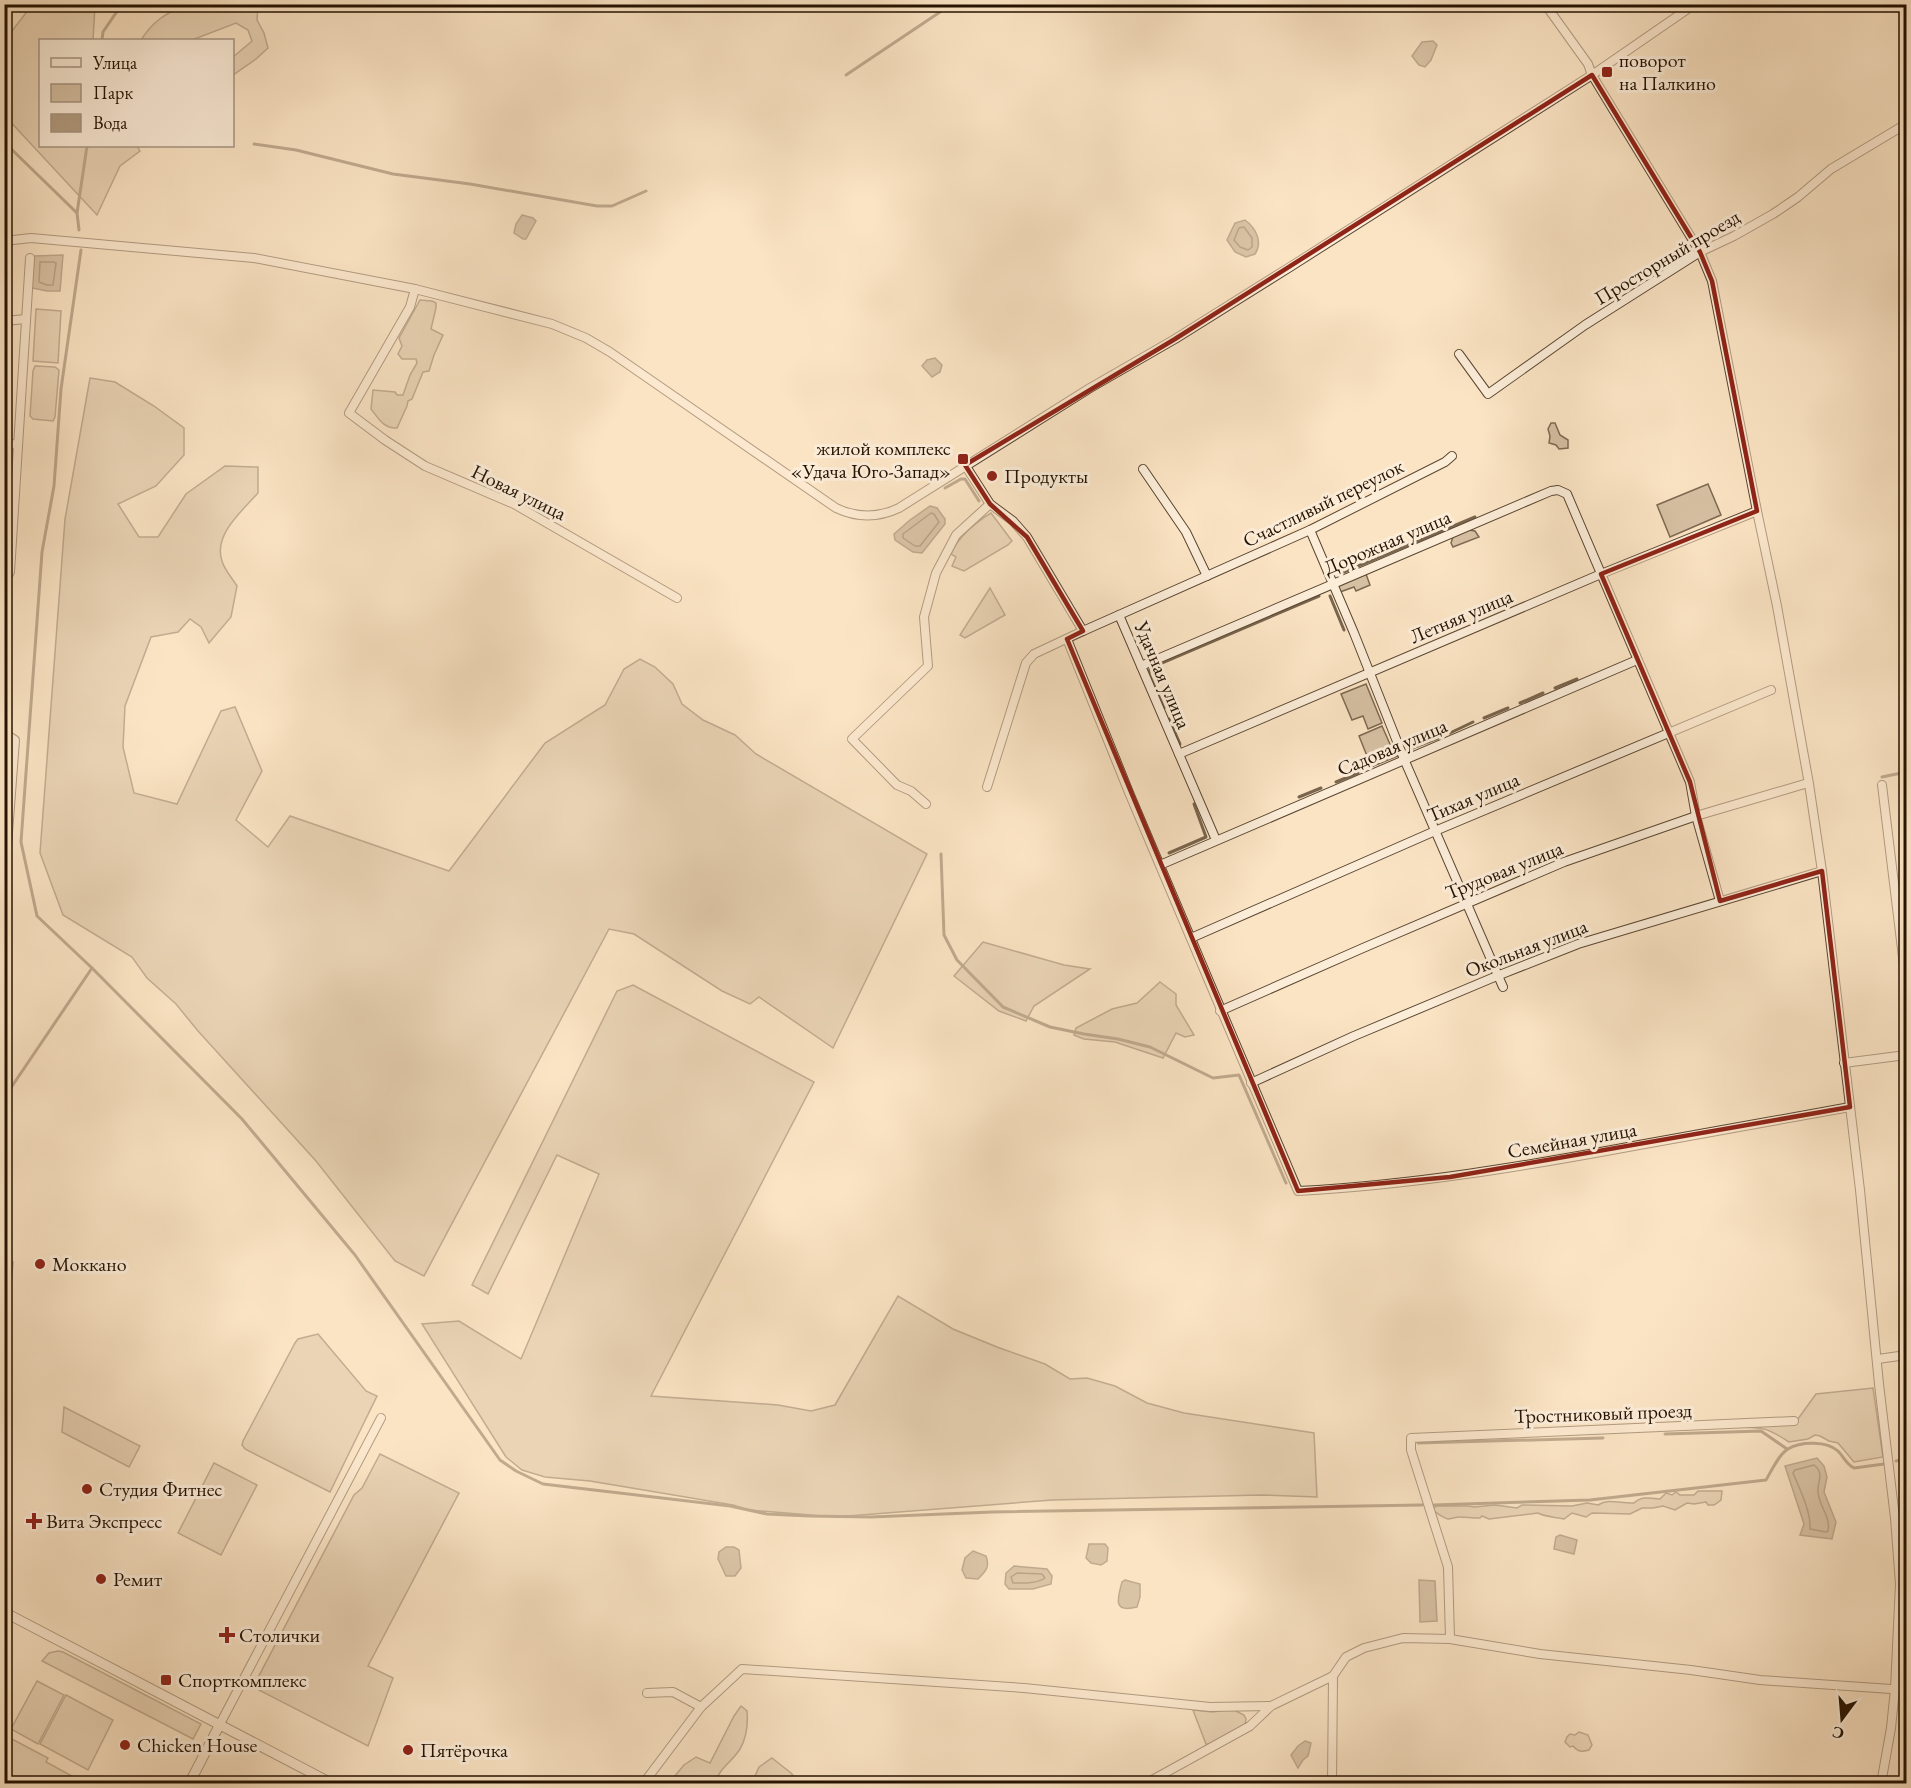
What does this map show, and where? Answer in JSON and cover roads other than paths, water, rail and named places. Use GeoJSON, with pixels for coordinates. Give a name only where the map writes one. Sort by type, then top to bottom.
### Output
{"type":"FeatureCollection","features":[{"type":"Feature","properties":{"kind":"street"},"geometry":{"type":"LineString","coordinates":[[1545,4],[1588,64],[1592,75],[1700,252],[1712,281],[1777,606],[1822,871],[1895,1518],[1900,1584],[1896,1689],[1892,1728],[1881,1784]]}},
{"type":"Feature","properties":{"kind":"street"},"geometry":{"type":"LineString","coordinates":[[4,241],[31,238],[254,258],[415,289],[543,321],[594,342],[842,511],[868,516],[893,511],[1090,388],[1213,315],[1592,75],[1695,4]]}},
{"type":"Feature","properties":{"kind":"street","name":"Просторный проезд"},"geometry":{"type":"LineString","coordinates":[[1459,354],[1488,394],[1585,325],[1700,252],[1734,236],[1773,213],[1798,197],[1831,169],[1906,124]]}},
{"type":"Feature","properties":{"kind":"street"},"geometry":{"type":"LineString","coordinates":[[4,581],[10,572],[30,258]]}},
{"type":"Feature","properties":{"kind":"street","name":"Новая улица"},"geometry":{"type":"LineString","coordinates":[[415,289],[410,307],[349,413],[425,466],[514,504],[677,598]]}},
{"type":"Feature","properties":{"kind":"street"},"geometry":{"type":"LineString","coordinates":[[4,321],[26,319]]}},
{"type":"Feature","properties":{"kind":"street"},"geometry":{"type":"LineString","coordinates":[[4,445],[17,444]]}},
{"type":"Feature","properties":{"kind":"street","name":"Счастливый переулок"},"geometry":{"type":"LineString","coordinates":[[1119,615],[1310,530],[1445,462],[1452,456]]}},
{"type":"Feature","properties":{"kind":"street"},"geometry":{"type":"LineString","coordinates":[[965,465],[990,504],[1013,521],[1027,537],[1083,632]]}},
{"type":"Feature","properties":{"kind":"street"},"geometry":{"type":"LineString","coordinates":[[1143,469],[1186,532],[1207,576]]}},
{"type":"Feature","properties":{"kind":"street","name":"Дорожная улица"},"geometry":{"type":"LineString","coordinates":[[1141,666],[1551,490],[1567,494],[1601,574]]}},
{"type":"Feature","properties":{"kind":"street"},"geometry":{"type":"LineString","coordinates":[[926,804],[911,791],[897,785],[852,739],[928,666],[924,617],[936,573],[956,534],[990,504]]}},
{"type":"Feature","properties":{"kind":"street","name":"Летняя улица"},"geometry":{"type":"LineString","coordinates":[[1179,754],[1601,574],[1757,511]]}},
{"type":"Feature","properties":{"kind":"street"},"geometry":{"type":"LineString","coordinates":[[1310,530],[1404,759],[1503,987]]}},
{"type":"Feature","properties":{"kind":"street"},"geometry":{"type":"LineString","coordinates":[[1601,574],[1690,782],[1696,816],[1720,901]]}},
{"type":"Feature","properties":{"kind":"street","name":"Удачная улица"},"geometry":{"type":"LineString","coordinates":[[987,787],[1026,663],[1034,654],[1119,615],[1216,840]]}},
{"type":"Feature","properties":{"kind":"street"},"geometry":{"type":"LineString","coordinates":[[1067,639],[1251,1083]]}},
{"type":"Feature","properties":{"kind":"street","name":"Садовая улица"},"geometry":{"type":"LineString","coordinates":[[1160,865],[1637,660]]}},
{"type":"Feature","properties":{"kind":"street","name":"Тихая улица"},"geometry":{"type":"LineString","coordinates":[[1191,938],[1435,831],[1771,690]]}},
{"type":"Feature","properties":{"kind":"street"},"geometry":{"type":"LineString","coordinates":[[4,733],[15,740],[4,886]]}},
{"type":"Feature","properties":{"kind":"street","name":"Трудовая улица"},"geometry":{"type":"LineString","coordinates":[[1220,1011],[1564,862],[1696,816],[1808,783]]}},
{"type":"Feature","properties":{"kind":"street"},"geometry":{"type":"LineString","coordinates":[[1882,785],[1906,982]]}},
{"type":"Feature","properties":{"kind":"street","name":"Окольная улица"},"geometry":{"type":"LineString","coordinates":[[1251,1083],[1354,1036],[1497,976],[1597,938],[1822,871]]}},
{"type":"Feature","properties":{"kind":"street"},"geometry":{"type":"LineString","coordinates":[[1844,1063],[1906,1054]]}},
{"type":"Feature","properties":{"kind":"street","name":"Семейная улица"},"geometry":{"type":"LineString","coordinates":[[1251,1083],[1298,1191],[1342,1189],[1450,1177],[1548,1162],[1850,1107]]}},
{"type":"Feature","properties":{"kind":"street"},"geometry":{"type":"LineString","coordinates":[[1878,1359],[1906,1356]]}},
{"type":"Feature","properties":{"kind":"street"},"geometry":{"type":"LineString","coordinates":[[189,1784],[381,1418]]}},
{"type":"Feature","properties":{"kind":"street","name":"Тростниковый проезд"},"geometry":{"type":"LineString","coordinates":[[1450,1639],[1448,1567],[1411,1450],[1411,1438],[1794,1421]]}},
{"type":"Feature","properties":{"kind":"street"},"geometry":{"type":"LineString","coordinates":[[4,1612],[333,1784]]}},
{"type":"Feature","properties":{"kind":"street"},"geometry":{"type":"LineString","coordinates":[[1145,1784],[1250,1726],[1271,1706],[1333,1676],[1346,1657],[1364,1648],[1403,1638],[1450,1639],[1540,1654],[1691,1670],[1760,1680],[1906,1690]]}},
{"type":"Feature","properties":{"kind":"street"},"geometry":{"type":"LineString","coordinates":[[643,1784],[701,1707],[742,1669],[1024,1688],[1210,1707],[1271,1706]]}},
{"type":"Feature","properties":{"kind":"street"},"geometry":{"type":"LineString","coordinates":[[1330,1782],[1333,1676]]}},
{"type":"Feature","properties":{"kind":"street"},"geometry":{"type":"LineString","coordinates":[[647,1693],[673,1692],[701,1707]]}},
{"type":"Feature","properties":{"kind":"water"},"geometry":{"type":"Polygon","coordinates":[[[1433,41],[1437,45],[1431,60],[1425,67],[1419,65],[1412,56],[1422,42],[1433,41]]]}},
{"type":"Feature","properties":{"kind":"water"},"geometry":{"type":"Polygon","coordinates":[[[522,215],[536,221],[526,239],[514,233],[516,224],[522,215]]]}},
{"type":"Feature","properties":{"kind":"water"},"geometry":{"type":"Polygon","coordinates":[[[1245,220],[1255,231],[1258,240],[1255,254],[1246,257],[1235,252],[1227,240],[1235,223],[1245,220]]]}},
{"type":"Feature","properties":{"kind":"water"},"geometry":{"type":"Polygon","coordinates":[[[63,255],[60,291],[32,288],[34,256],[63,255]]]}},
{"type":"Feature","properties":{"kind":"water"},"geometry":{"type":"Polygon","coordinates":[[[935,358],[942,365],[940,372],[932,377],[922,366],[927,360],[935,358]]]}},
{"type":"Feature","properties":{"kind":"water"},"geometry":{"type":"Polygon","coordinates":[[[930,506],[937,508],[945,519],[945,524],[922,553],[913,552],[895,540],[894,534],[930,506]]]}},
{"type":"Feature","properties":{"kind":"water"},"geometry":{"type":"Polygon","coordinates":[[[1817,1458],[1824,1466],[1827,1477],[1824,1492],[1836,1522],[1832,1539],[1800,1535],[1804,1524],[1785,1466],[1817,1458]]]}},
{"type":"Feature","properties":{"kind":"water"},"geometry":{"type":"Polygon","coordinates":[[[1560,1535],[1577,1540],[1574,1554],[1554,1549],[1556,1537],[1560,1535]]]}},
{"type":"Feature","properties":{"kind":"water"},"geometry":{"type":"Polygon","coordinates":[[[1089,1544],[1105,1544],[1108,1548],[1107,1561],[1101,1565],[1091,1563],[1086,1558],[1089,1544]]]}},
{"type":"Feature","properties":{"kind":"water"},"geometry":{"type":"Polygon","coordinates":[[[726,1547],[739,1550],[741,1568],[735,1576],[726,1576],[718,1559],[719,1552],[726,1547]]]}},
{"type":"Feature","properties":{"kind":"water"},"geometry":{"type":"Polygon","coordinates":[[[973,1551],[986,1556],[988,1563],[987,1569],[978,1579],[966,1578],[962,1570],[965,1558],[973,1551]]]}},
{"type":"Feature","properties":{"kind":"water"},"geometry":{"type":"Polygon","coordinates":[[[1014,1566],[1047,1569],[1052,1576],[1051,1584],[1033,1589],[1009,1589],[1005,1584],[1006,1573],[1014,1566]]]}},
{"type":"Feature","properties":{"kind":"water"},"geometry":{"type":"Polygon","coordinates":[[[1125,1580],[1140,1584],[1137,1607],[1124,1608],[1119,1604],[1120,1588],[1125,1580]]]}},
{"type":"Feature","properties":{"kind":"water"},"geometry":{"type":"Polygon","coordinates":[[[1419,1580],[1435,1581],[1437,1621],[1420,1622],[1419,1580]]]}},
{"type":"Feature","properties":{"kind":"water"},"geometry":{"type":"Polygon","coordinates":[[[1305,1741],[1311,1743],[1308,1756],[1298,1768],[1291,1755],[1305,1741]]]}},
{"type":"Feature","properties":{"kind":"waterway"},"geometry":{"type":"LineString","coordinates":[[102,39],[103,32],[122,4]]}},
{"type":"Feature","properties":{"kind":"waterway"},"geometry":{"type":"LineString","coordinates":[[846,75],[952,4]]}},
{"type":"Feature","properties":{"kind":"waterway"},"geometry":{"type":"LineString","coordinates":[[4,142],[77,213]]}},
{"type":"Feature","properties":{"kind":"waterway"},"geometry":{"type":"LineString","coordinates":[[254,144],[296,150],[393,174],[470,184],[597,206],[612,206],[646,191]]}},
{"type":"Feature","properties":{"kind":"waterway"},"geometry":{"type":"LineString","coordinates":[[79,230],[77,213],[87,147]]}},
{"type":"Feature","properties":{"kind":"waterway"},"geometry":{"type":"LineString","coordinates":[[81,250],[61,389],[54,486],[42,552],[21,842],[37,916],[242,1119],[355,1255],[500,1460],[516,1471],[543,1484],[730,1506],[767,1514],[871,1517],[992,1512],[1422,1505]]}},
{"type":"Feature","properties":{"kind":"waterway"},"geometry":{"type":"LineString","coordinates":[[945,488],[965,479],[979,501]]}},
{"type":"Feature","properties":{"kind":"waterway"},"geometry":{"type":"LineString","coordinates":[[1339,574],[1475,517]]}},
{"type":"Feature","properties":{"kind":"waterway"},"geometry":{"type":"LineString","coordinates":[[1164,708],[1149,674],[1150,668],[1319,596]]}},
{"type":"Feature","properties":{"kind":"waterway"},"geometry":{"type":"LineString","coordinates":[[1330,596],[1344,630]]}},
{"type":"Feature","properties":{"kind":"waterway"},"geometry":{"type":"LineString","coordinates":[[1555,688],[1577,679]]}},
{"type":"Feature","properties":{"kind":"waterway"},"geometry":{"type":"LineString","coordinates":[[1520,703],[1543,693]]}},
{"type":"Feature","properties":{"kind":"waterway"},"geometry":{"type":"LineString","coordinates":[[1484,718],[1508,708]]}},
{"type":"Feature","properties":{"kind":"waterway"},"geometry":{"type":"LineString","coordinates":[[1169,719],[1180,744]]}},
{"type":"Feature","properties":{"kind":"waterway"},"geometry":{"type":"LineString","coordinates":[[1450,733],[1473,722]]}},
{"type":"Feature","properties":{"kind":"waterway"},"geometry":{"type":"LineString","coordinates":[[1410,749],[1438,738]]}},
{"type":"Feature","properties":{"kind":"waterway"},"geometry":{"type":"LineString","coordinates":[[1369,767],[1398,755]]}},
{"type":"Feature","properties":{"kind":"waterway"},"geometry":{"type":"LineString","coordinates":[[1882,777],[1906,772]]}},
{"type":"Feature","properties":{"kind":"waterway"},"geometry":{"type":"LineString","coordinates":[[1336,782],[1358,773]]}},
{"type":"Feature","properties":{"kind":"waterway"},"geometry":{"type":"LineString","coordinates":[[1299,797],[1321,788]]}},
{"type":"Feature","properties":{"kind":"waterway"},"geometry":{"type":"LineString","coordinates":[[1169,853],[1206,837],[1194,804]]}},
{"type":"Feature","properties":{"kind":"waterway"},"geometry":{"type":"LineString","coordinates":[[941,854],[944,935],[957,960],[1003,1007],[1050,1027],[1150,1047],[1213,1078],[1239,1075],[1286,1183]]}},
{"type":"Feature","properties":{"kind":"waterway"},"geometry":{"type":"LineString","coordinates":[[4,1098],[92,968]]}},
{"type":"Feature","properties":{"kind":"waterway"},"geometry":{"type":"LineString","coordinates":[[1665,1434],[1761,1431],[1787,1449]]}},
{"type":"Feature","properties":{"kind":"waterway"},"geometry":{"type":"LineString","coordinates":[[1418,1443],[1603,1438]]}},
{"type":"Feature","properties":{"kind":"waterway"},"geometry":{"type":"LineString","coordinates":[[1434,1505],[1590,1500],[1766,1480],[1785,1451],[1793,1446],[1807,1443],[1827,1445],[1833,1448],[1854,1468],[1884,1464]]}},
{"type":"Feature","properties":{"kind":"waterway"},"geometry":{"type":"LineString","coordinates":[[1896,1461],[1906,1459]]}},
{"type":"Feature","properties":{"kind":"place","name":"поворот на Палкино"},"geometry":{"type":"Point","coordinates":[1607,72]}},
{"type":"Feature","properties":{"kind":"place","name":"жилой комплекс «Удача Юго-Запад»"},"geometry":{"type":"Point","coordinates":[963,459]}},
{"type":"Feature","properties":{"kind":"place","name":"Продукты"},"geometry":{"type":"Point","coordinates":[992,476]}},
{"type":"Feature","properties":{"kind":"place","name":"Моккано"},"geometry":{"type":"Point","coordinates":[40,1264]}},
{"type":"Feature","properties":{"kind":"place","name":"Студия Фитнес"},"geometry":{"type":"Point","coordinates":[87,1489]}},
{"type":"Feature","properties":{"kind":"place","name":"Вита Экспресс"},"geometry":{"type":"Point","coordinates":[34,1521]}},
{"type":"Feature","properties":{"kind":"place","name":"Ремит"},"geometry":{"type":"Point","coordinates":[101,1579]}},
{"type":"Feature","properties":{"kind":"place","name":"Столички"},"geometry":{"type":"Point","coordinates":[227,1635]}},
{"type":"Feature","properties":{"kind":"place","name":"Спорткомплекс"},"geometry":{"type":"Point","coordinates":[166,1680]}},
{"type":"Feature","properties":{"kind":"place","name":"Chicken House"},"geometry":{"type":"Point","coordinates":[125,1745]}},
{"type":"Feature","properties":{"kind":"place","name":"Пятёрочка"},"geometry":{"type":"Point","coordinates":[408,1750]}}]}
